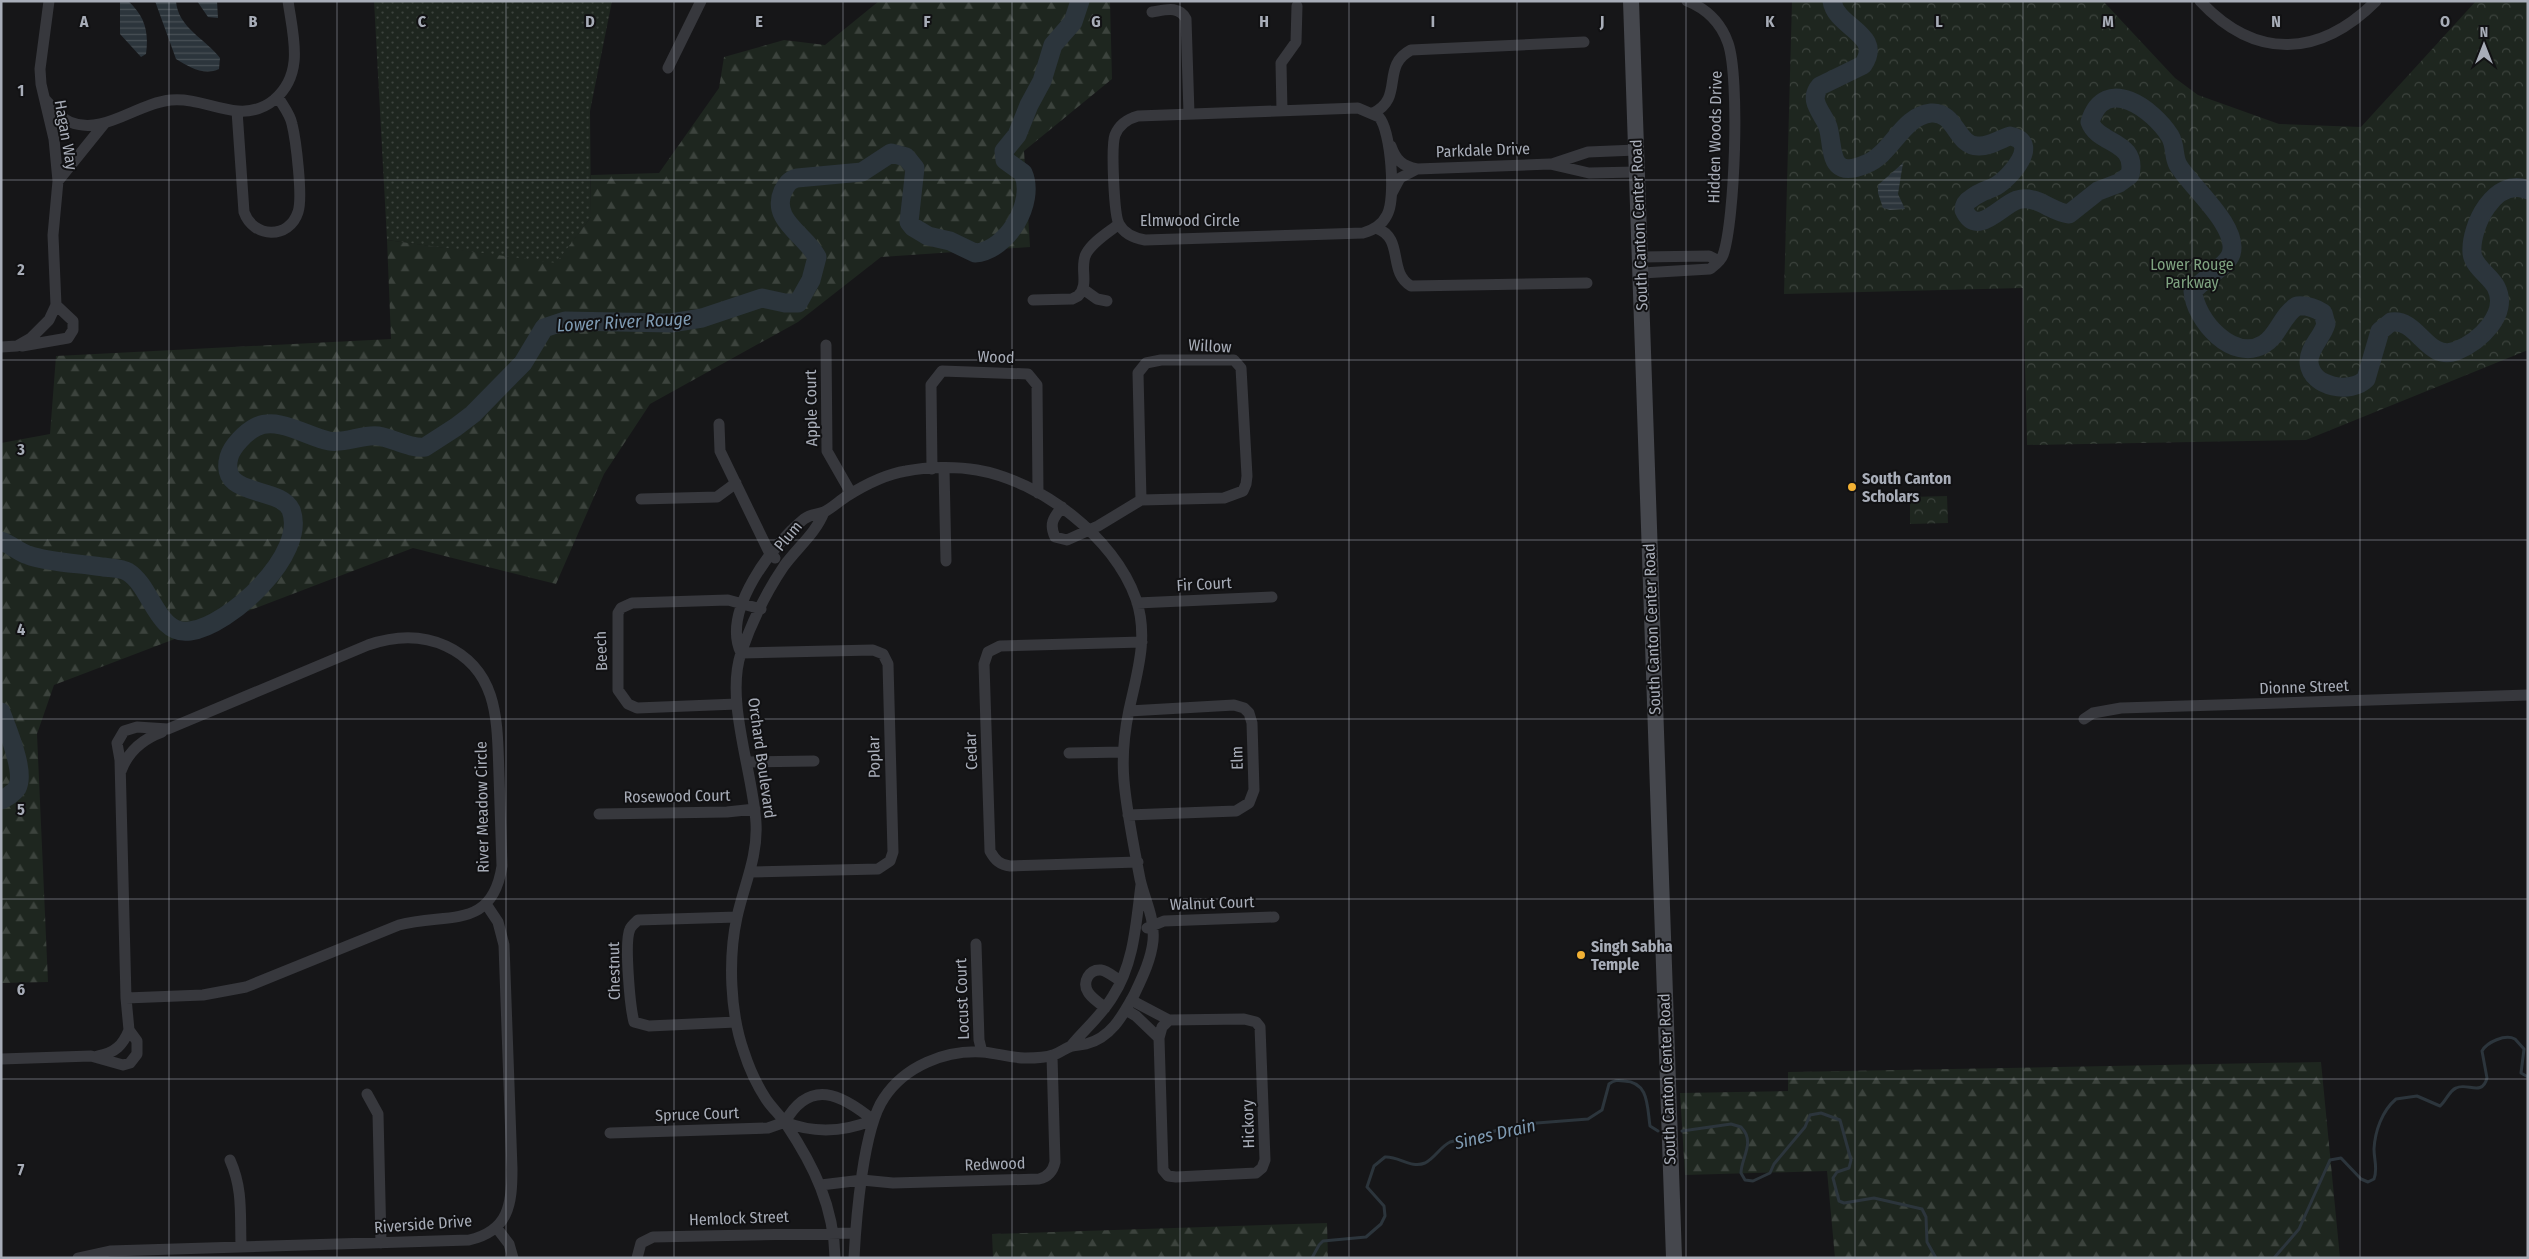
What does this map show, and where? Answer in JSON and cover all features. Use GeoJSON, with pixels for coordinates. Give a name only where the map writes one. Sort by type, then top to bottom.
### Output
{"type":"FeatureCollection","features":[{"type":"Feature","properties":{"kind":"main road","name":"South Canton Center Road"},"geometry":{"type":"LineString","coordinates":[[1631,1],[1674,1258]]}},
{"type":"Feature","properties":{"kind":"street","name":"Hagan Way"},"geometry":{"type":"LineString","coordinates":[[49,1],[41,54],[41,84],[54,139],[58,181],[52,235],[56,305]]}},
{"type":"Feature","properties":{"kind":"street"},"geometry":{"type":"LineString","coordinates":[[44,98],[69,122],[84,126],[104,124],[146,105],[171,100],[193,100],[237,111],[256,110],[278,97],[286,87],[295,63],[288,1]]}},
{"type":"Feature","properties":{"kind":"street"},"geometry":{"type":"LineString","coordinates":[[668,68],[701,1]]}},
{"type":"Feature","properties":{"kind":"street","name":"Hidden Woods Drive"},"geometry":{"type":"LineString","coordinates":[[1687,1],[1715,19],[1724,32],[1732,59],[1734,105],[1733,184],[1729,227],[1720,261]]}},
{"type":"Feature","properties":{"kind":"street"},"geometry":{"type":"LineString","coordinates":[[2200,1],[2214,17],[2236,32],[2260,41],[2286,44],[2314,41],[2340,31],[2362,16],[2376,1]]}},
{"type":"Feature","properties":{"kind":"street"},"geometry":{"type":"LineString","coordinates":[[1282,111],[1281,63],[1283,56],[1296,42],[1297,6]]}},
{"type":"Feature","properties":{"kind":"street"},"geometry":{"type":"LineString","coordinates":[[1152,12],[1176,10],[1184,14],[1186,19],[1189,114]]}},
{"type":"Feature","properties":{"kind":"street"},"geometry":{"type":"LineString","coordinates":[[1417,169],[1407,167],[1398,160],[1382,121],[1373,113],[1387,104],[1390,97],[1394,68],[1398,60],[1411,50],[1584,42]]}},
{"type":"Feature","properties":{"kind":"street"},"geometry":{"type":"LineString","coordinates":[[237,111],[244,212],[249,222],[258,229],[278,232],[289,227],[294,220],[300,202],[292,124],[278,97]]}},
{"type":"Feature","properties":{"kind":"street","name":"Elmwood Circle"},"geometry":{"type":"LineString","coordinates":[[1373,113],[1358,108],[1138,116],[1124,122],[1113,142],[1115,211],[1119,224],[1130,235],[1144,240],[1364,233],[1376,228]]}},
{"type":"Feature","properties":{"kind":"street"},"geometry":{"type":"LineString","coordinates":[[58,181],[104,124]]}},
{"type":"Feature","properties":{"kind":"street"},"geometry":{"type":"LineString","coordinates":[[1388,137],[1390,197],[1388,214],[1376,228],[1390,235],[1394,243],[1398,271],[1401,278],[1411,286],[1587,283]]}},
{"type":"Feature","properties":{"kind":"street","name":"Parkdale Drive"},"geometry":{"type":"LineString","coordinates":[[1550,164],[1588,152],[1636,150]]}},
{"type":"Feature","properties":{"kind":"street","name":"Parkdale Drive"},"geometry":{"type":"LineString","coordinates":[[1417,169],[1550,164],[1589,173],[1636,172]]}},
{"type":"Feature","properties":{"kind":"street"},"geometry":{"type":"LineString","coordinates":[[1390,197],[1400,178],[1417,169]]}},
{"type":"Feature","properties":{"kind":"street"},"geometry":{"type":"LineString","coordinates":[[1033,300],[1072,299],[1078,296],[1083,289],[1086,254],[1119,224]]}},
{"type":"Feature","properties":{"kind":"street"},"geometry":{"type":"LineString","coordinates":[[1709,256],[1720,261],[1710,269],[1641,265],[1709,256]]}},
{"type":"Feature","properties":{"kind":"street"},"geometry":{"type":"LineString","coordinates":[[1083,289],[1097,299],[1107,301]]}},
{"type":"Feature","properties":{"kind":"street"},"geometry":{"type":"LineString","coordinates":[[1,347],[18,346],[68,338],[73,330],[73,321],[56,305],[49,320],[40,330],[18,346]]}},
{"type":"Feature","properties":{"kind":"street","name":"Apple Court"},"geometry":{"type":"LineString","coordinates":[[826,346],[827,451],[850,493]]}},
{"type":"Feature","properties":{"kind":"street","name":"Willow"},"geometry":{"type":"LineString","coordinates":[[1062,507],[1054,517],[1051,527],[1055,536],[1067,540],[1088,528],[1098,526],[1141,500],[1224,498],[1243,491],[1247,476],[1243,386],[1241,368],[1234,360],[1161,360],[1146,363],[1138,373],[1141,500]]}},
{"type":"Feature","properties":{"kind":"street","name":"Wood"},"geometry":{"type":"LineString","coordinates":[[932,469],[932,385],[942,371],[1028,374],[1037,385],[1038,493]]}},
{"type":"Feature","properties":{"kind":"street"},"geometry":{"type":"LineString","coordinates":[[719,424],[720,451],[770,554]]}},
{"type":"Feature","properties":{"kind":"street","name":"Orchard Boulevard"},"geometry":{"type":"LineString","coordinates":[[741,653],[736,633],[743,604],[753,581],[770,554],[808,515],[824,512],[850,493],[902,471],[932,469],[976,470],[1004,478],[1038,493],[1062,507],[1088,528],[1119,564],[1137,602],[1141,620],[1142,642],[1139,672],[1129,711],[1124,752],[1128,816],[1141,883],[1151,910],[1153,927],[1149,961],[1119,1023],[1089,1044],[1071,1046]]}},
{"type":"Feature","properties":{"kind":"street"},"geometry":{"type":"LineString","coordinates":[[944,469],[946,561]]}},
{"type":"Feature","properties":{"kind":"street"},"geometry":{"type":"LineString","coordinates":[[641,499],[718,497],[736,483]]}},
{"type":"Feature","properties":{"kind":"street","name":"Plum"},"geometry":{"type":"LineString","coordinates":[[770,554],[785,565],[819,524],[824,512]]}},
{"type":"Feature","properties":{"kind":"street","name":"Orchard Boulevard"},"geometry":{"type":"LineString","coordinates":[[785,565],[760,609],[741,653],[736,680],[737,704],[755,809],[756,842],[751,872],[737,917],[731,954],[736,1022],[744,1052],[754,1077],[767,1100],[785,1122],[808,1158],[821,1185],[834,1232],[835,1258]]}},
{"type":"Feature","properties":{"kind":"street","name":"Fir Court"},"geometry":{"type":"LineString","coordinates":[[1137,602],[1272,597]]}},
{"type":"Feature","properties":{"kind":"street","name":"Beech"},"geometry":{"type":"LineString","coordinates":[[737,704],[637,708],[628,704],[618,690],[616,620],[621,608],[632,603],[728,600],[760,609]]}},
{"type":"Feature","properties":{"kind":"street","name":"River Meadow Circle"},"geometry":{"type":"LineString","coordinates":[[120,776],[129,755],[150,736],[380,641],[414,637],[430,640],[449,647],[466,659],[482,676],[492,696],[496,717],[502,866],[496,890],[486,904]]}},
{"type":"Feature","properties":{"kind":"street","name":"Cedar"},"geometry":{"type":"LineString","coordinates":[[1138,862],[1010,866],[1001,864],[993,857],[990,851],[984,664],[988,652],[1000,646],[1142,642]]}},
{"type":"Feature","properties":{"kind":"street","name":"Poplar"},"geometry":{"type":"LineString","coordinates":[[741,653],[873,650],[883,654],[888,664],[893,852],[890,861],[878,869],[751,872]]}},
{"type":"Feature","properties":{"kind":"street","name":"Dionne Street"},"geometry":{"type":"LineString","coordinates":[[2084,718],[2093,713],[2120,708],[2528,695]]}},
{"type":"Feature","properties":{"kind":"street","name":"Elm"},"geometry":{"type":"LineString","coordinates":[[1128,816],[1236,810],[1249,804],[1254,790],[1252,720],[1244,708],[1230,705],[1129,711]]}},
{"type":"Feature","properties":{"kind":"street","name":"River Meadow Circle"},"geometry":{"type":"LineString","coordinates":[[98,1056],[118,1065],[130,1063],[137,1054],[138,1046],[130,1030],[126,998],[120,776],[117,743],[124,731],[137,727],[168,729]]}},
{"type":"Feature","properties":{"kind":"street"},"geometry":{"type":"LineString","coordinates":[[1069,753],[1124,752]]}},
{"type":"Feature","properties":{"kind":"street"},"geometry":{"type":"LineString","coordinates":[[748,762],[814,761]]}},
{"type":"Feature","properties":{"kind":"street","name":"Rosewood Court"},"geometry":{"type":"LineString","coordinates":[[599,814],[728,812],[755,809]]}},
{"type":"Feature","properties":{"kind":"street","name":"Orchard Boulevard"},"geometry":{"type":"LineString","coordinates":[[854,1258],[855,1233],[862,1180],[873,1120],[879,1105],[890,1089],[921,1065],[953,1054],[982,1052],[1025,1058],[1052,1056],[1071,1046],[1105,1008],[1121,981],[1135,929],[1141,883]]}},
{"type":"Feature","properties":{"kind":"street"},"geometry":{"type":"LineString","coordinates":[[126,998],[203,995],[246,988],[400,925],[423,920],[464,917],[486,904]]}},
{"type":"Feature","properties":{"kind":"street","name":"Riverside Drive"},"geometry":{"type":"LineString","coordinates":[[78,1258],[110,1250],[469,1240],[484,1236],[496,1227],[504,1218],[510,1204],[512,1169],[504,945],[498,922],[486,904]]}},
{"type":"Feature","properties":{"kind":"street","name":"Chestnut"},"geometry":{"type":"LineString","coordinates":[[736,1022],[649,1026],[634,1022],[630,1004],[628,944],[629,929],[638,920],[737,917]]}},
{"type":"Feature","properties":{"kind":"street","name":"Walnut Court"},"geometry":{"type":"LineString","coordinates":[[1135,929],[1153,927],[1164,921],[1274,917]]}},
{"type":"Feature","properties":{"kind":"street","name":"Locust Court"},"geometry":{"type":"LineString","coordinates":[[976,944],[979,1040],[982,1052]]}},
{"type":"Feature","properties":{"kind":"street"},"geometry":{"type":"LineString","coordinates":[[1105,1008],[1087,991],[1085,983],[1087,977],[1093,972],[1101,970],[1121,981]]}},
{"type":"Feature","properties":{"kind":"street"},"geometry":{"type":"LineString","coordinates":[[1113,997],[1128,1005],[1136,1016],[1159,1038]]}},
{"type":"Feature","properties":{"kind":"street","name":"Hickory"},"geometry":{"type":"LineString","coordinates":[[1128,1005],[1168,1020],[1244,1019],[1256,1022],[1260,1027],[1265,1160],[1262,1168],[1256,1173],[1176,1178],[1168,1176],[1162,1170],[1159,1038],[1162,1027],[1168,1020]]}},
{"type":"Feature","properties":{"kind":"street"},"geometry":{"type":"LineString","coordinates":[[1,1059],[106,1055],[120,1047],[130,1030]]}},
{"type":"Feature","properties":{"kind":"street","name":"Redwood"},"geometry":{"type":"LineString","coordinates":[[821,1185],[862,1180],[893,1184],[1039,1179],[1047,1176],[1052,1171],[1055,1162],[1052,1056]]}},
{"type":"Feature","properties":{"kind":"street"},"geometry":{"type":"LineString","coordinates":[[367,1094],[378,1114],[381,1243]]}},
{"type":"Feature","properties":{"kind":"street"},"geometry":{"type":"LineString","coordinates":[[824,1094],[855,1105],[873,1120],[845,1129],[820,1131],[803,1130],[785,1122],[802,1099],[824,1094]]}},
{"type":"Feature","properties":{"kind":"street","name":"Spruce Court"},"geometry":{"type":"LineString","coordinates":[[610,1132],[768,1128],[785,1122]]}},
{"type":"Feature","properties":{"kind":"street"},"geometry":{"type":"LineString","coordinates":[[230,1160],[239,1180],[241,1245]]}},
{"type":"Feature","properties":{"kind":"street"},"geometry":{"type":"LineString","coordinates":[[496,1227],[509,1244],[513,1258]]}},
{"type":"Feature","properties":{"kind":"street","name":"Hemlock Street"},"geometry":{"type":"LineString","coordinates":[[637,1258],[641,1243],[653,1237],[855,1233]]}},
{"type":"Feature","properties":{"kind":"green space"},"geometry":{"type":"Polygon","coordinates":[[[374,1],[612,1],[590,111],[591,217],[556,264],[387,240],[374,1]]]}},
{"type":"Feature","properties":{"kind":"green space"},"geometry":{"type":"Polygon","coordinates":[[[879,1],[1110,1],[1112,79],[1024,151],[1030,247],[881,257],[798,322],[650,404],[604,474],[556,584],[413,548],[54,685],[37,734],[48,982],[1,983],[1,443],[50,434],[56,356],[391,339],[387,240],[556,263],[591,217],[591,175],[659,173],[719,88],[724,57],[784,40],[825,45],[879,1]]]}},
{"type":"Feature","properties":{"kind":"green space","name":"Lower Rouge Parkway"},"geometry":{"type":"Polygon","coordinates":[[[1792,1],[2103,1],[2175,78],[2198,95],[2279,124],[2361,127],[2476,1],[2528,1],[2528,350],[2306,440],[2027,445],[2023,288],[1784,294],[1792,1]]]}},
{"type":"Feature","properties":{"kind":"green space"},"geometry":{"type":"Polygon","coordinates":[[[1947,496],[1948,523],[1910,524],[1910,497],[1947,496]]]}},
{"type":"Feature","properties":{"kind":"green space"},"geometry":{"type":"Polygon","coordinates":[[[2321,1062],[2340,1258],[1835,1258],[1827,1171],[1685,1175],[1680,1093],[1788,1091],[1788,1072],[2321,1062]]]}},
{"type":"Feature","properties":{"kind":"green space"},"geometry":{"type":"Polygon","coordinates":[[[1327,1223],[1328,1258],[993,1258],[992,1234],[1327,1223]]]}},
{"type":"Feature","properties":{"kind":"shaded area"},"geometry":{"type":"Polygon","coordinates":[[[120,1],[128,1],[142,19],[147,39],[146,54],[141,57],[120,34],[120,1]]]}},
{"type":"Feature","properties":{"kind":"shaded area"},"geometry":{"type":"Polygon","coordinates":[[[155,1],[176,1],[178,10],[187,26],[220,58],[219,69],[208,72],[202,71],[191,68],[176,59],[155,1]]]}},
{"type":"Feature","properties":{"kind":"shaded area"},"geometry":{"type":"Polygon","coordinates":[[[197,1],[217,1],[218,18],[208,17],[197,1]]]}},
{"type":"Feature","properties":{"kind":"shaded area"},"geometry":{"type":"Polygon","coordinates":[[[1903,163],[1898,194],[1905,209],[1890,210],[1883,208],[1878,193],[1878,185],[1903,163]]]}},
{"type":"Feature","properties":{"kind":"waterway","name":"Lower River Rouge"},"geometry":{"type":"LineString","coordinates":[[1,541],[24,554],[37,558],[116,568],[128,572],[136,579],[162,618],[170,626],[179,631],[190,631],[206,626],[225,616],[244,602],[262,585],[277,566],[288,547],[293,528],[291,510],[285,502],[241,486],[232,479],[228,470],[229,457],[233,448],[256,427],[274,424],[293,428],[321,439],[335,442],[366,436],[378,436],[407,445],[425,447],[473,414],[523,363],[544,328],[565,321],[671,323],[702,318],[762,298],[785,303],[798,303],[811,280],[817,257],[791,227],[781,210],[780,201],[786,186],[790,181],[797,178],[862,172],[891,153],[906,157],[915,168],[909,222],[913,227],[928,236],[950,241],[975,253],[987,250],[998,244],[1008,234],[1022,211],[1026,185],[1023,173],[1005,160],[1004,151],[1017,135],[1029,105],[1042,81],[1053,45],[1073,22],[1080,1]]}},
{"type":"Feature","properties":{"kind":"waterway","name":"Lower River Rouge"},"geometry":{"type":"LineString","coordinates":[[1832,1],[1835,10],[1841,18],[1857,31],[1868,46],[1868,54],[1863,65],[1820,86],[1816,92],[1816,102],[1828,127],[1832,152],[1838,165],[1844,168],[1853,168],[1866,164],[1883,152],[1912,121],[1931,113],[1939,114],[1946,117],[1965,141],[1971,144],[1978,146],[1986,145],[2010,136],[2019,140],[2023,145],[2020,160],[2009,176],[1996,186],[1978,194],[1966,203],[1964,210],[1969,218],[1975,221],[1982,221],[2010,203],[2024,199],[2031,199],[2062,213],[2069,214],[2098,191],[2119,183],[2130,175],[2131,164],[2128,155],[2123,149],[2094,129],[2090,122],[2097,107],[2107,100],[2118,98],[2130,101],[2142,107],[2163,126],[2172,140],[2178,165],[2212,207],[2228,232],[2232,243],[2229,259],[2193,291],[2195,302],[2208,326],[2228,343],[2240,348],[2252,348],[2269,340],[2287,315],[2297,306],[2308,306],[2317,310],[2323,313],[2326,324],[2313,348],[2309,363],[2317,378],[2333,386],[2351,386],[2359,384],[2366,379],[2380,331],[2391,322],[2408,326],[2437,351],[2446,353],[2465,347],[2490,326],[2496,317],[2499,297],[2496,287],[2478,267],[2473,258],[2472,242],[2475,230],[2487,206],[2495,197],[2505,190],[2516,188],[2528,190]]}},
{"type":"Feature","properties":{"kind":"waterway","name":"Lower River Rouge"},"geometry":{"type":"LineString","coordinates":[[1,712],[15,750],[19,772],[17,788],[1,800]]}},
{"type":"Feature","properties":{"kind":"waterway","name":"Sines Drain"},"geometry":{"type":"LineString","coordinates":[[2274,1258],[2299,1229],[2330,1160],[2341,1158],[2361,1179],[2368,1182],[2374,1179],[2376,1135],[2383,1115],[2396,1099],[2417,1096],[2440,1106],[2451,1091],[2456,1088],[2482,1087],[2487,1078],[2482,1051],[2488,1045],[2501,1038],[2515,1039],[2524,1049],[2521,1073],[2528,1077]]}},
{"type":"Feature","properties":{"kind":"waterway","name":"Sines Drain"},"geometry":{"type":"LineString","coordinates":[[1312,1258],[1323,1241],[1366,1237],[1381,1224],[1385,1216],[1384,1206],[1367,1187],[1374,1166],[1385,1157],[1420,1164],[1429,1161],[1450,1142],[1523,1124],[1588,1119],[1602,1110],[1609,1084],[1616,1081],[1632,1082],[1642,1090],[1647,1103],[1650,1126],[1658,1131]]}},
{"type":"Feature","properties":{"kind":"waterway","name":"Sines Drain"},"geometry":{"type":"LineString","coordinates":[[1682,1131],[1731,1124],[1741,1127],[1748,1144],[1741,1173],[1745,1180],[1753,1181],[1770,1173],[1774,1164],[1805,1127],[1810,1115],[1821,1113],[1840,1120],[1851,1160],[1849,1168],[1837,1172],[1833,1178],[1839,1201],[1844,1203],[1874,1198],[1922,1209],[1926,1217],[1927,1242],[1936,1258]]}},
{"type":"Feature","properties":{"kind":"place","name":"South Canton Scholars"},"geometry":{"type":"Point","coordinates":[1852,487]}},
{"type":"Feature","properties":{"kind":"place","name":"Singh Sabha Temple"},"geometry":{"type":"Point","coordinates":[1581,955]}}]}
